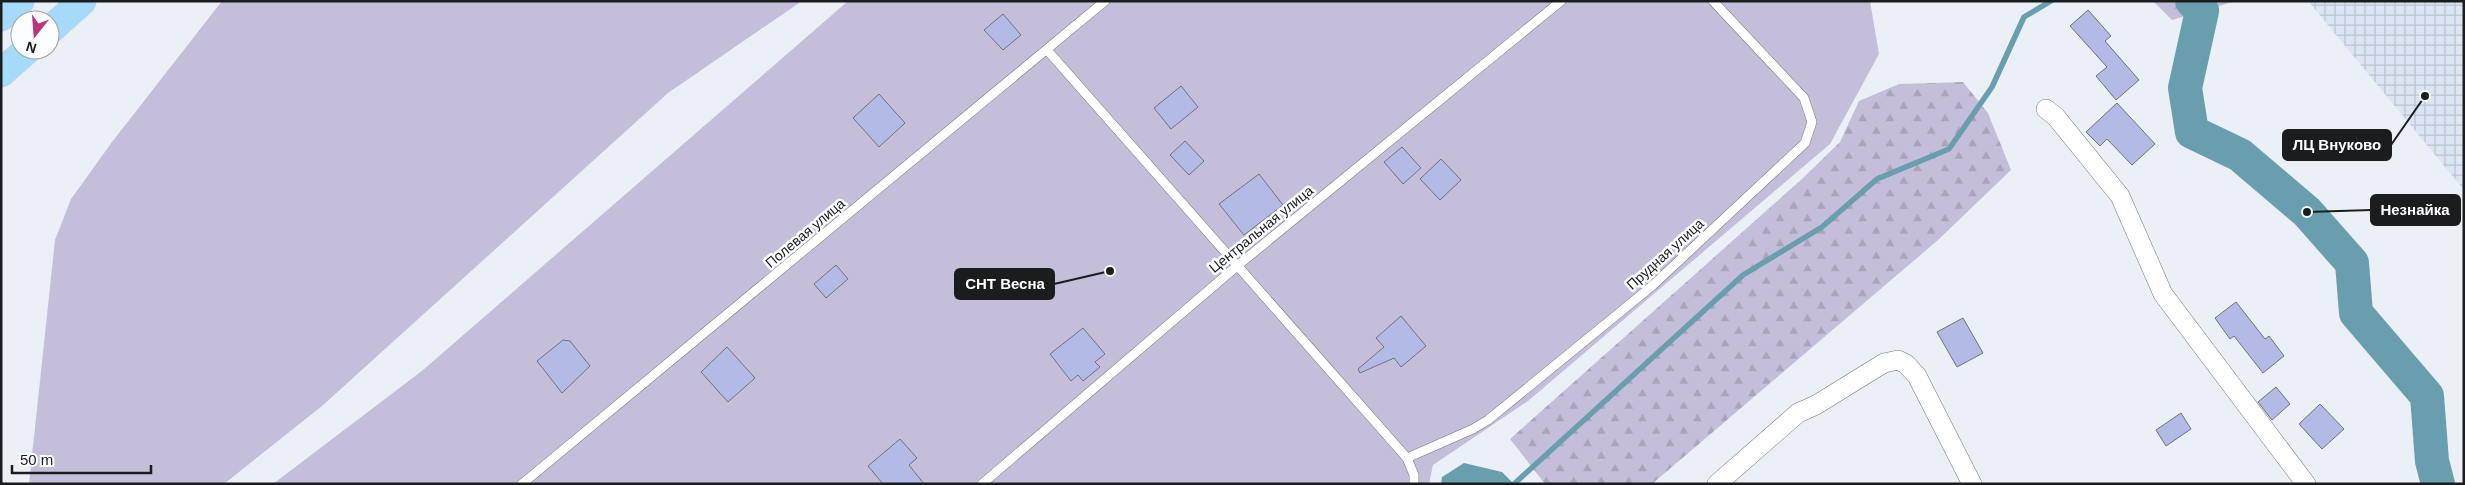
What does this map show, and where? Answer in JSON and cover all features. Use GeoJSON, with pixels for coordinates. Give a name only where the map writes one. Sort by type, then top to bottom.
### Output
{"type":"FeatureCollection","features":[{"type":"Feature","properties":{"kind":"main road"},"geometry":{"type":"LineString","coordinates":[[1,18],[20,1]]}},
{"type":"Feature","properties":{"kind":"main road"},"geometry":{"type":"LineString","coordinates":[[60,21],[82,1]]}},
{"type":"Feature","properties":{"kind":"main road"},"geometry":{"type":"LineString","coordinates":[[1,73],[16,60]]}},
{"type":"Feature","properties":{"kind":"street"},"geometry":{"type":"LineString","coordinates":[[2046,109],[2056,117],[2120,196],[2163,294],[2306,484]]}},
{"type":"Feature","properties":{"kind":"street"},"geometry":{"type":"LineString","coordinates":[[1717,484],[1798,413],[1816,405],[1884,363],[1898,360],[1906,364],[1917,376],[1972,484]]}},
{"type":"Feature","properties":{"kind":"lane","name":"Полевая улица"},"geometry":{"type":"LineString","coordinates":[[522,484],[1105,1]]}},
{"type":"Feature","properties":{"kind":"lane","name":"Центральная улица"},"geometry":{"type":"LineString","coordinates":[[982,484],[1237,266],[1562,1]]}},
{"type":"Feature","properties":{"kind":"lane","name":"Прудная улица"},"geometry":{"type":"LineString","coordinates":[[1407,458],[1473,429],[1488,420],[1652,286],[1805,143],[1812,122],[1804,98],[1713,1]]}},
{"type":"Feature","properties":{"kind":"lane"},"geometry":{"type":"LineString","coordinates":[[1048,50],[1407,458],[1414,475],[1414,484]]}},
{"type":"Feature","properties":{"kind":"shaded area"},"geometry":{"type":"Polygon","coordinates":[[[2308,1],[2464,1],[2464,190],[2308,1]]]}},
{"type":"Feature","properties":{"kind":"green space"},"geometry":{"type":"Polygon","coordinates":[[[222,1],[802,1],[668,93],[322,406],[224,484],[29,484],[55,240],[71,199],[112,142],[222,1]]]}},
{"type":"Feature","properties":{"kind":"green space"},"geometry":{"type":"Polygon","coordinates":[[[848,1],[1870,1],[1879,54],[1830,144],[1528,401],[1433,465],[1429,484],[273,484],[423,370],[848,1]]]}},
{"type":"Feature","properties":{"kind":"green space"},"geometry":{"type":"Polygon","coordinates":[[[2153,1],[2236,1],[2172,20],[2153,1]]]}},
{"type":"Feature","properties":{"kind":"green space"},"geometry":{"type":"Polygon","coordinates":[[[1963,82],[1988,113],[2011,170],[1938,240],[1652,484],[1545,484],[1510,439],[1802,179],[1840,142],[1859,101],[1899,84],[1963,82]]]}},
{"type":"Feature","properties":{"kind":"water"},"geometry":{"type":"Polygon","coordinates":[[[1464,463],[1502,472],[1514,484],[1441,484],[1442,477],[1464,463]]]}},
{"type":"Feature","properties":{"kind":"building"},"geometry":{"type":"Polygon","coordinates":[[[2088,10],[2111,36],[2105,41],[2139,80],[2116,100],[2096,76],[2107,67],[2070,26],[2088,10]]]}},
{"type":"Feature","properties":{"kind":"building"},"geometry":{"type":"Polygon","coordinates":[[[1003,14],[1021,35],[1003,50],[984,30],[1003,14]]]}},
{"type":"Feature","properties":{"kind":"building"},"geometry":{"type":"Polygon","coordinates":[[[1181,86],[1198,107],[1171,129],[1154,108],[1181,86]]]}},
{"type":"Feature","properties":{"kind":"building"},"geometry":{"type":"Polygon","coordinates":[[[879,94],[905,123],[879,147],[853,118],[879,94]]]}},
{"type":"Feature","properties":{"kind":"building"},"geometry":{"type":"Polygon","coordinates":[[[2117,103],[2155,144],[2132,165],[2107,139],[2100,146],[2086,132],[2117,103]]]}},
{"type":"Feature","properties":{"kind":"building"},"geometry":{"type":"Polygon","coordinates":[[[1185,141],[1204,161],[1189,175],[1170,155],[1185,141]]]}},
{"type":"Feature","properties":{"kind":"building"},"geometry":{"type":"Polygon","coordinates":[[[1402,147],[1421,168],[1403,184],[1384,162],[1402,147]]]}},
{"type":"Feature","properties":{"kind":"building"},"geometry":{"type":"Polygon","coordinates":[[[1441,159],[1461,180],[1440,200],[1420,179],[1441,159]]]}},
{"type":"Feature","properties":{"kind":"building"},"geometry":{"type":"Polygon","coordinates":[[[1259,174],[1283,205],[1244,235],[1219,204],[1259,174]]]}},
{"type":"Feature","properties":{"kind":"building"},"geometry":{"type":"Polygon","coordinates":[[[836,265],[848,279],[826,298],[814,284],[836,265]]]}},
{"type":"Feature","properties":{"kind":"building"},"geometry":{"type":"Polygon","coordinates":[[[2236,302],[2265,339],[2269,336],[2284,356],[2263,373],[2234,336],[2230,339],[2215,318],[2236,302]]]}},
{"type":"Feature","properties":{"kind":"building"},"geometry":{"type":"Polygon","coordinates":[[[1401,316],[1426,346],[1401,367],[1394,358],[1360,373],[1358,369],[1384,347],[1376,338],[1401,316]]]}},
{"type":"Feature","properties":{"kind":"building"},"geometry":{"type":"Polygon","coordinates":[[[1963,318],[1983,353],[1957,367],[1937,332],[1963,318]]]}},
{"type":"Feature","properties":{"kind":"building"},"geometry":{"type":"Polygon","coordinates":[[[1083,328],[1105,354],[1095,362],[1100,367],[1083,381],[1078,375],[1071,381],[1050,354],[1083,328]]]}},
{"type":"Feature","properties":{"kind":"building"},"geometry":{"type":"Polygon","coordinates":[[[563,340],[570,341],[590,366],[562,393],[537,361],[563,340]]]}},
{"type":"Feature","properties":{"kind":"building"},"geometry":{"type":"Polygon","coordinates":[[[727,347],[755,378],[728,402],[701,372],[727,347]]]}},
{"type":"Feature","properties":{"kind":"building"},"geometry":{"type":"Polygon","coordinates":[[[2276,387],[2290,404],[2272,420],[2258,402],[2276,387]]]}},
{"type":"Feature","properties":{"kind":"building"},"geometry":{"type":"Polygon","coordinates":[[[2320,404],[2344,429],[2322,449],[2299,424],[2320,404]]]}},
{"type":"Feature","properties":{"kind":"building"},"geometry":{"type":"Polygon","coordinates":[[[2181,413],[2191,429],[2166,446],[2156,430],[2181,413]]]}},
{"type":"Feature","properties":{"kind":"building"},"geometry":{"type":"Polygon","coordinates":[[[900,439],[917,458],[909,465],[924,484],[883,484],[868,466],[900,439]]]}},
{"type":"Feature","properties":{"kind":"waterway"},"geometry":{"type":"LineString","coordinates":[[1514,484],[1743,275],[1822,227],[1877,179],[1949,149],[1992,87],[2024,17],[2051,1]]}},
{"type":"Feature","properties":{"kind":"waterway"},"geometry":{"type":"LineString","coordinates":[[2192,1],[2202,11],[2185,88],[2192,132],[2240,155],[2307,212],[2352,263],[2356,313],[2427,396],[2432,461],[2438,484]]}},
{"type":"Feature","properties":{"kind":"place","name":"ЛЦ Внуково"},"geometry":{"type":"Point","coordinates":[2425,96]}},
{"type":"Feature","properties":{"kind":"place","name":"Незнайка"},"geometry":{"type":"Point","coordinates":[2307,212]}},
{"type":"Feature","properties":{"kind":"place","name":"СНТ Весна"},"geometry":{"type":"Point","coordinates":[1110,271]}}]}
